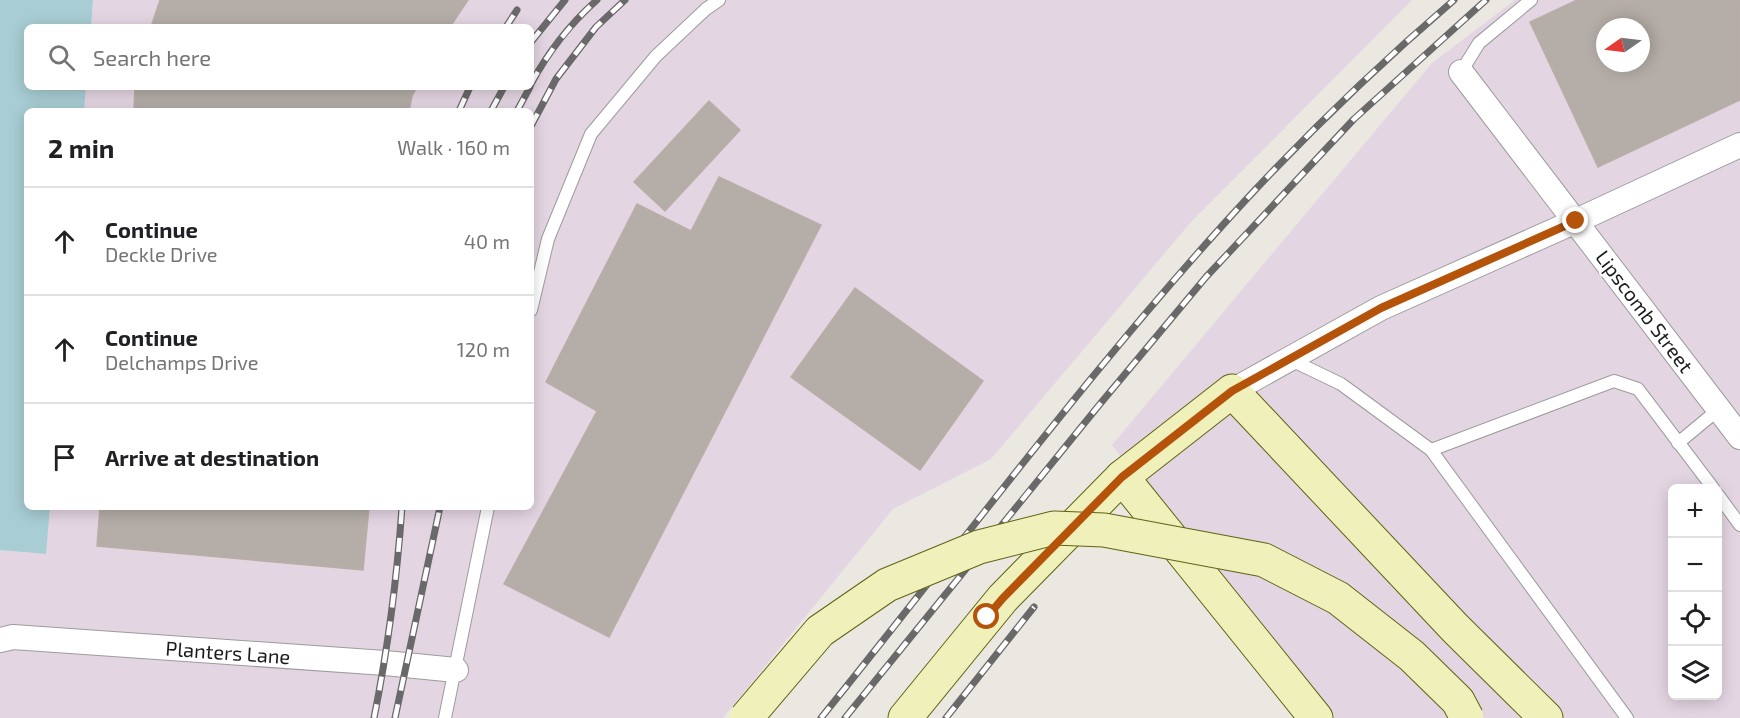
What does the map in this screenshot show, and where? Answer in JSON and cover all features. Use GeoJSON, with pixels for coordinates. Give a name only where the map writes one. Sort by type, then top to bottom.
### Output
{"type":"FeatureCollection","features":[{"type":"Feature","properties":{"kind":"street","name":"Lipscomb Street"},"geometry":{"type":"LineString","coordinates":[[1461,72],[1740,437]]}},
{"type":"Feature","properties":{"kind":"street"},"geometry":{"type":"LineString","coordinates":[[905,718],[1003,598],[1122,477],[1232,391],[1381,308],[1740,145]]}},
{"type":"Feature","properties":{"kind":"street"},"geometry":{"type":"LineString","coordinates":[[1232,391],[1455,628],[1546,718]]}},
{"type":"Feature","properties":{"kind":"street"},"geometry":{"type":"LineString","coordinates":[[1122,477],[1316,718]]}},
{"type":"Feature","properties":{"kind":"street"},"geometry":{"type":"LineString","coordinates":[[746,718],[820,631],[887,585],[979,547],[1054,528],[1104,530],[1264,560],[1338,598],[1412,656],[1458,701],[1467,718]]}},
{"type":"Feature","properties":{"kind":"street","name":"Planters Lane"},"geometry":{"type":"LineString","coordinates":[[0,640],[36,639],[456,670]]}},
{"type":"Feature","properties":{"kind":"lane"},"geometry":{"type":"LineString","coordinates":[[534,297],[548,239],[591,134],[656,56],[706,9],[719,0]]}},
{"type":"Feature","properties":{"kind":"lane"},"geometry":{"type":"LineString","coordinates":[[1461,72],[1479,43],[1531,0]]}},
{"type":"Feature","properties":{"kind":"lane"},"geometry":{"type":"LineString","coordinates":[[1289,359],[1341,384],[1431,450],[1627,718]]}},
{"type":"Feature","properties":{"kind":"lane"},"geometry":{"type":"LineString","coordinates":[[1431,450],[1614,381],[1638,389],[1709,484]]}},
{"type":"Feature","properties":{"kind":"lane"},"geometry":{"type":"LineString","coordinates":[[1678,443],[1719,409]]}},
{"type":"Feature","properties":{"kind":"lane"},"geometry":{"type":"LineString","coordinates":[[1722,500],[1740,525]]}},
{"type":"Feature","properties":{"kind":"lane"},"geometry":{"type":"LineString","coordinates":[[446,718],[487,510]]}},
{"type":"Feature","properties":{"kind":"shaded area"},"geometry":{"type":"Polygon","coordinates":[[[93,0],[1412,0],[1191,222],[991,459],[893,509],[723,718],[0,718],[0,550],[45,554],[50,510],[534,510],[534,108],[84,108],[86,90],[534,90],[534,24],[91,24],[93,0]]]}},
{"type":"Feature","properties":{"kind":"shaded area"},"geometry":{"type":"Polygon","coordinates":[[[1515,0],[1740,0],[1740,718],[1318,718],[1112,445],[1432,63],[1515,0]]]}},
{"type":"Feature","properties":{"kind":"water"},"geometry":{"type":"Polygon","coordinates":[[[0,0],[93,0],[91,24],[24,24],[24,90],[86,90],[84,108],[24,108],[24,510],[50,510],[46,554],[0,550],[0,0]]]}},
{"type":"Feature","properties":{"kind":"building"},"geometry":{"type":"Polygon","coordinates":[[[160,0],[468,0],[452,24],[152,24],[160,0]]]}},
{"type":"Feature","properties":{"kind":"building"},"geometry":{"type":"Polygon","coordinates":[[[1577,0],[1740,0],[1740,100],[1598,167],[1530,22],[1577,0]]]}},
{"type":"Feature","properties":{"kind":"building"},"geometry":{"type":"Polygon","coordinates":[[[135,90],[415,90],[410,108],[134,108],[135,90]]]}},
{"type":"Feature","properties":{"kind":"building"},"geometry":{"type":"Polygon","coordinates":[[[709,101],[740,130],[665,211],[634,182],[709,101]]]}},
{"type":"Feature","properties":{"kind":"building"},"geometry":{"type":"Polygon","coordinates":[[[719,177],[821,225],[609,637],[504,584],[597,411],[546,382],[637,204],[691,231],[719,177]]]}},
{"type":"Feature","properties":{"kind":"building"},"geometry":{"type":"Polygon","coordinates":[[[855,288],[983,381],[920,470],[791,377],[855,288]]]}},
{"type":"Feature","properties":{"kind":"building"},"geometry":{"type":"Polygon","coordinates":[[[100,510],[369,510],[363,570],[97,546],[100,510]]]}},
{"type":"Feature","properties":{"kind":"railway"},"geometry":{"type":"LineString","coordinates":[[534,38],[565,0]]}},
{"type":"Feature","properties":{"kind":"railway"},"geometry":{"type":"LineString","coordinates":[[534,79],[560,39],[597,0]]}},
{"type":"Feature","properties":{"kind":"railway"},"geometry":{"type":"LineString","coordinates":[[534,120],[556,79],[596,27],[625,0]]}},
{"type":"Feature","properties":{"kind":"railway"},"geometry":{"type":"LineString","coordinates":[[821,718],[1087,383],[1198,253],[1327,116],[1454,0]]}},
{"type":"Feature","properties":{"kind":"railway"},"geometry":{"type":"LineString","coordinates":[[845,718],[1206,277],[1354,119],[1486,0]]}},
{"type":"Feature","properties":{"kind":"railway"},"geometry":{"type":"LineString","coordinates":[[508,24],[517,10]]}},
{"type":"Feature","properties":{"kind":"railway"},"geometry":{"type":"LineString","coordinates":[[460,108],[469,90]]}},
{"type":"Feature","properties":{"kind":"railway"},"geometry":{"type":"LineString","coordinates":[[493,108],[502,90]]}},
{"type":"Feature","properties":{"kind":"railway"},"geometry":{"type":"LineString","coordinates":[[519,108],[528,90]]}},
{"type":"Feature","properties":{"kind":"railway"},"geometry":{"type":"LineString","coordinates":[[374,718],[391,613],[402,510]]}},
{"type":"Feature","properties":{"kind":"railway"},"geometry":{"type":"LineString","coordinates":[[395,718],[439,510]]}},
{"type":"Feature","properties":{"kind":"railway"},"geometry":{"type":"LineString","coordinates":[[946,718],[1034,607]]}},
{"type":"Feature","properties":{"kind":"route"},"geometry":{"type":"LineString","coordinates":[[987,617],[1122,477],[1232,391],[1381,308],[1576,221]]}}]}
